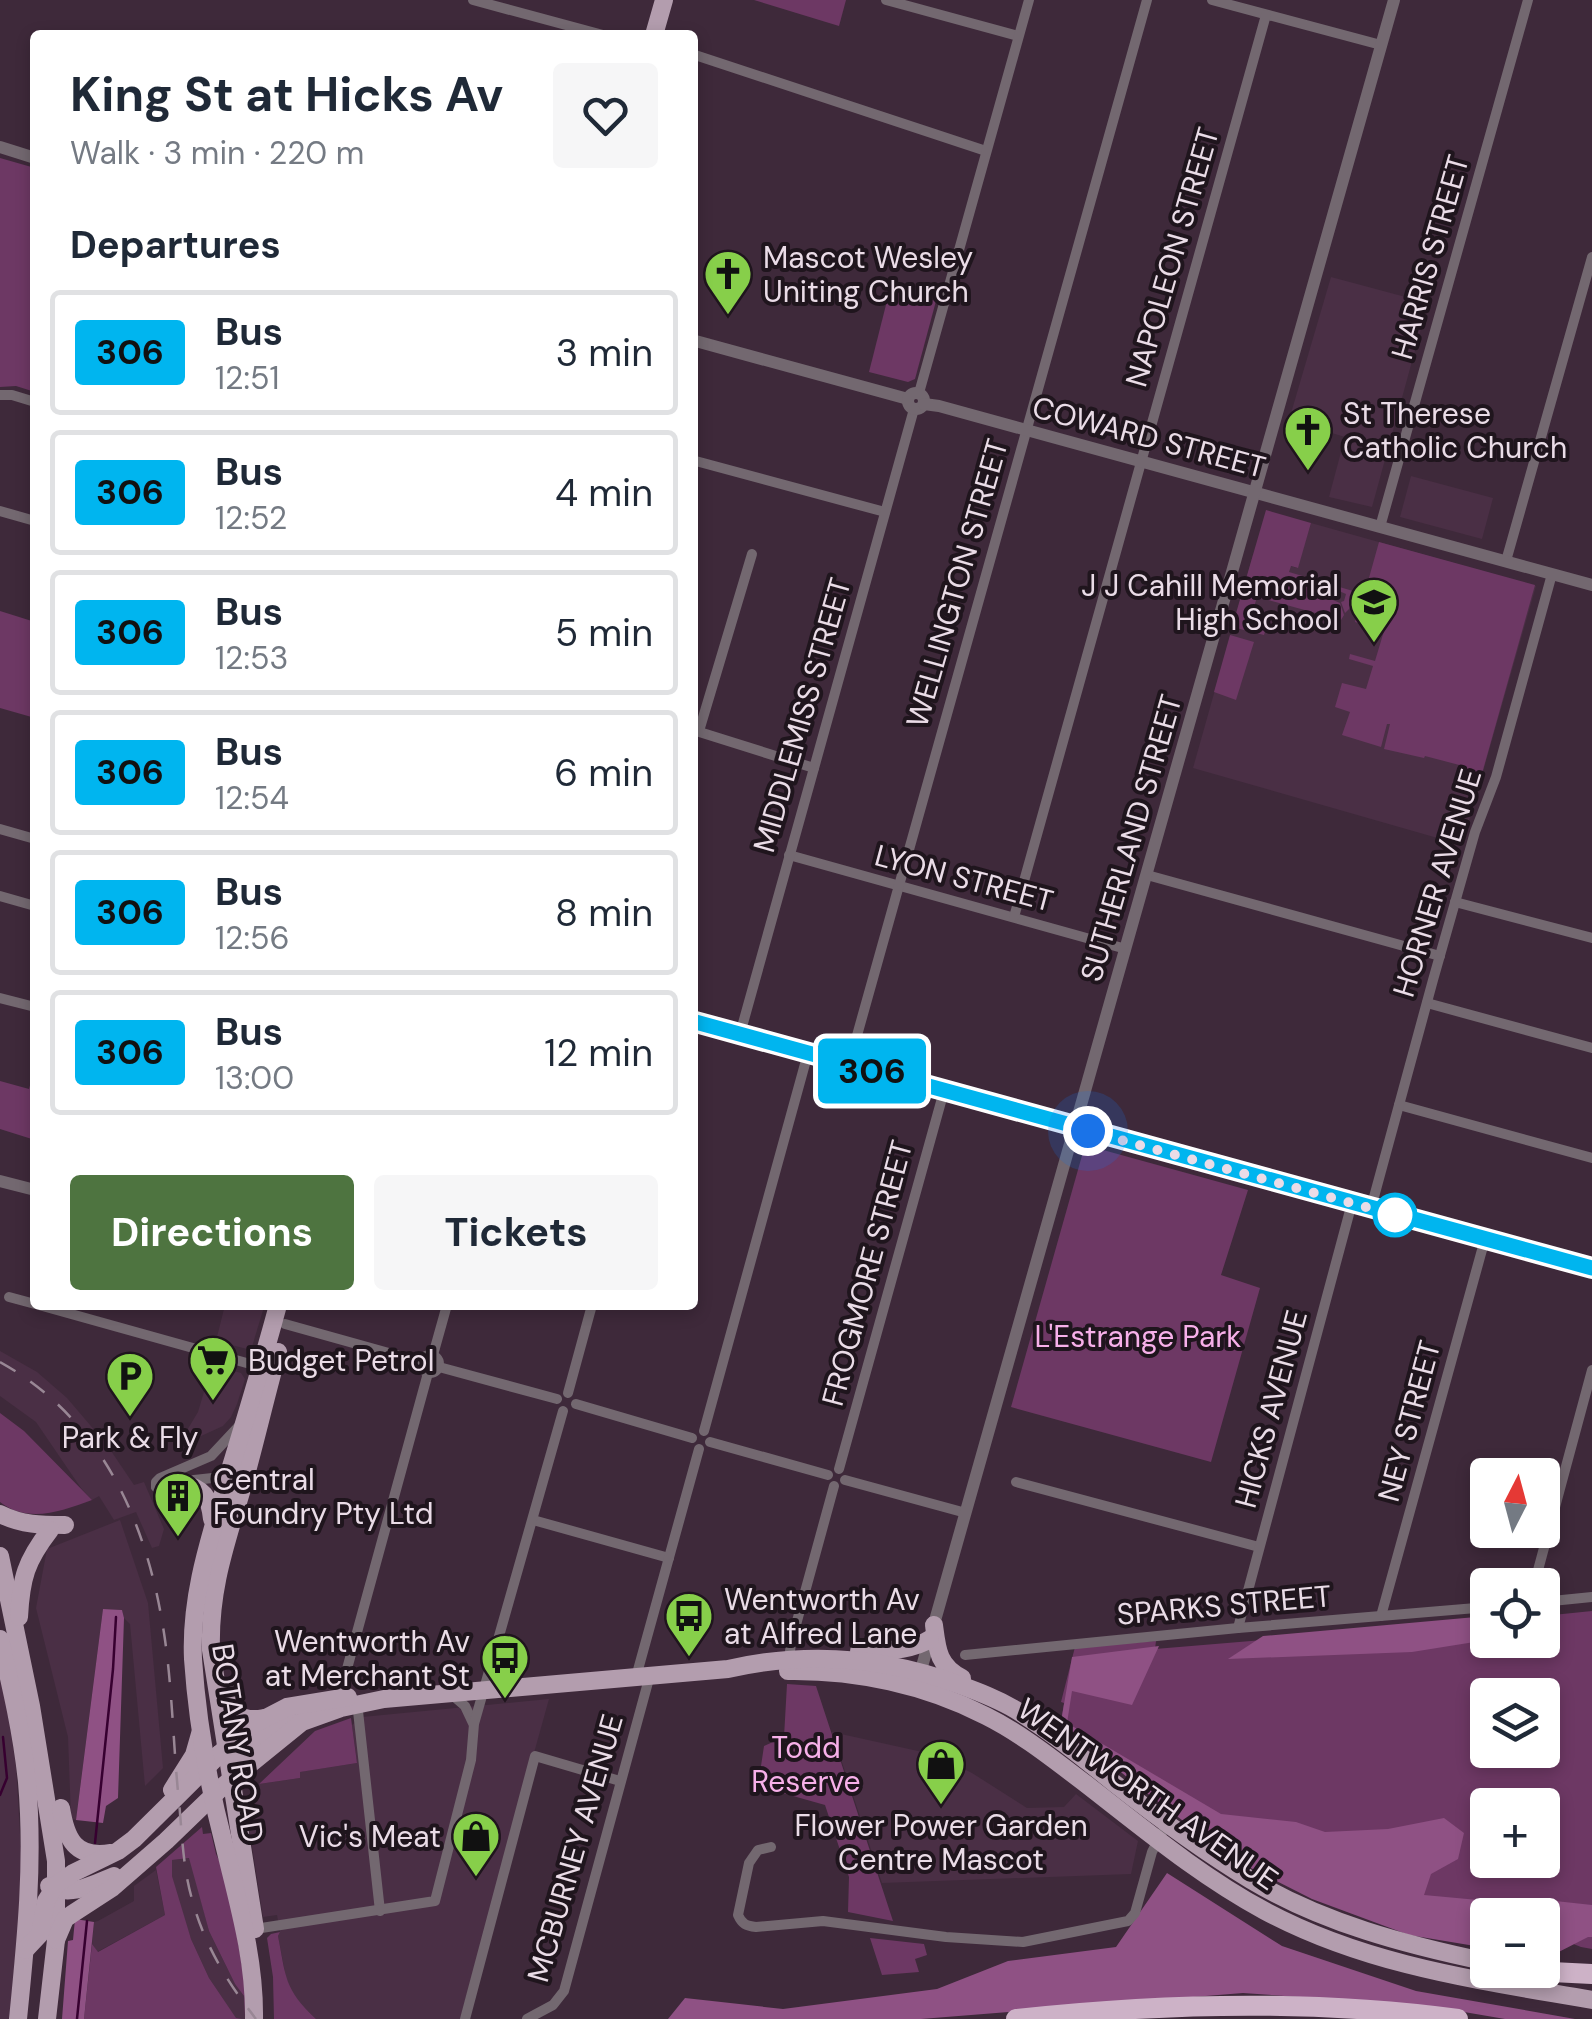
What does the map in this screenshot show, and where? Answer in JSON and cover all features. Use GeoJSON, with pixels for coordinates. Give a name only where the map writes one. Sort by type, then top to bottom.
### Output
{"type":"FeatureCollection","features":[{"type":"Feature","properties":{"kind":"highway"},"geometry":{"type":"LineString","coordinates":[[1560,1974],[1592,1978]]}},
{"type":"Feature","properties":{"kind":"highway"},"geometry":{"type":"LineString","coordinates":[[1016,2019],[1168,2006],[1242,2005],[1458,2019]]}},
{"type":"Feature","properties":{"kind":"main road"},"geometry":{"type":"LineString","coordinates":[[645,30],[654,0]]}},
{"type":"Feature","properties":{"kind":"main road"},"geometry":{"type":"LineString","coordinates":[[655,30],[664,0]]}},
{"type":"Feature","properties":{"kind":"main road"},"geometry":{"type":"LineString","coordinates":[[698,1023],[1592,1268]]}},
{"type":"Feature","properties":{"kind":"main road","name":"BOTANY ROAD"},"geometry":{"type":"LineString","coordinates":[[264,2019],[255,1929],[219,1767],[202,1724],[194,1659],[194,1616],[212,1527],[237,1476],[245,1419],[281,1312]]}},
{"type":"Feature","properties":{"kind":"main road","name":"BOTANY ROAD"},"geometry":{"type":"LineString","coordinates":[[254,2019],[251,1962],[226,1854],[212,1608],[237,1476],[281,1312]]}},
{"type":"Feature","properties":{"kind":"main road"},"geometry":{"type":"LineString","coordinates":[[180,1483],[198,1488],[208,1498],[212,1527]]}},
{"type":"Feature","properties":{"kind":"main road"},"geometry":{"type":"LineString","coordinates":[[0,1514],[13,1521],[57,1527],[33,1553],[24,1570],[5,1643],[46,1789],[56,1861],[56,1940],[46,2019]]}},
{"type":"Feature","properties":{"kind":"main road"},"geometry":{"type":"LineString","coordinates":[[0,1556],[5,1643],[23,1750],[30,1852],[18,2019]]}},
{"type":"Feature","properties":{"kind":"main road"},"geometry":{"type":"LineString","coordinates":[[824,1658],[916,1647],[932,1631]]}},
{"type":"Feature","properties":{"kind":"main road"},"geometry":{"type":"LineString","coordinates":[[932,1631],[941,1662],[994,1698]]}},
{"type":"Feature","properties":{"kind":"main road"},"geometry":{"type":"LineString","coordinates":[[212,1655],[221,1668],[237,1714],[257,1722]]}},
{"type":"Feature","properties":{"kind":"main road","name":"WENTWORTH AVENUE"},"geometry":{"type":"LineString","coordinates":[[56,1940],[65,1920],[112,1888],[190,1817],[219,1767],[257,1722],[297,1704],[451,1694],[824,1658],[880,1662],[918,1680],[1013,1731],[1162,1831],[1332,1919],[1397,1941],[1470,1958]]}},
{"type":"Feature","properties":{"kind":"main road","name":"WENTWORTH AVENUE"},"geometry":{"type":"LineString","coordinates":[[728,1668],[918,1680],[994,1698],[1064,1742],[1226,1889],[1298,1928],[1350,1949],[1455,1976],[1592,2000]]}},
{"type":"Feature","properties":{"kind":"main road","name":"WENTWORTH AVENUE"},"geometry":{"type":"LineString","coordinates":[[55,1888],[73,1873],[118,1851],[219,1767],[351,1700]]}},
{"type":"Feature","properties":{"kind":"main road"},"geometry":{"type":"LineString","coordinates":[[150,1824],[194,1755],[202,1724]]}},
{"type":"Feature","properties":{"kind":"main road"},"geometry":{"type":"LineString","coordinates":[[46,1789],[60,1801],[65,1831],[74,1846],[92,1854],[118,1851]]}},
{"type":"Feature","properties":{"kind":"main road"},"geometry":{"type":"LineString","coordinates":[[30,1852],[40,1878],[71,1892],[137,1865]]}},
{"type":"Feature","properties":{"kind":"main road"},"geometry":{"type":"LineString","coordinates":[[25,1950],[40,1934],[46,1901],[55,1888]]}},
{"type":"Feature","properties":{"kind":"street"},"geometry":{"type":"LineString","coordinates":[[472,0],[583,30]]}},
{"type":"Feature","properties":{"kind":"street"},"geometry":{"type":"LineString","coordinates":[[886,0],[1018,36]]}},
{"type":"Feature","properties":{"kind":"street","name":"MIDDLEMISS STREET"},"geometry":{"type":"LineString","coordinates":[[740,1034],[1029,0]]}},
{"type":"Feature","properties":{"kind":"street","name":"WELLINGTON STREET"},"geometry":{"type":"LineString","coordinates":[[848,1064],[1147,0]]}},
{"type":"Feature","properties":{"kind":"street"},"geometry":{"type":"LineString","coordinates":[[1212,0],[1381,46]]}},
{"type":"Feature","properties":{"kind":"street","name":"SUTHERLAND STREET"},"geometry":{"type":"LineString","coordinates":[[918,1680],[1394,0]]}},
{"type":"Feature","properties":{"kind":"street","name":"HARRIS STREET"},"geometry":{"type":"LineString","coordinates":[[1380,527],[1528,0]]}},
{"type":"Feature","properties":{"kind":"street","name":"NAPOLEON STREET"},"geometry":{"type":"LineString","coordinates":[[1014,917],[1266,15]]}},
{"type":"Feature","properties":{"kind":"street"},"geometry":{"type":"LineString","coordinates":[[698,56],[986,151]]}},
{"type":"Feature","properties":{"kind":"street"},"geometry":{"type":"LineString","coordinates":[[0,147],[30,156]]}},
{"type":"Feature","properties":{"kind":"street"},"geometry":{"type":"LineString","coordinates":[[1506,560],[1592,256]]}},
{"type":"Feature","properties":{"kind":"street","name":"COWARD STREET"},"geometry":{"type":"LineString","coordinates":[[698,342],[1592,585]]}},
{"type":"Feature","properties":{"kind":"street"},"geometry":{"type":"LineString","coordinates":[[0,395],[30,400]]}},
{"type":"Feature","properties":{"kind":"street"},"geometry":{"type":"LineString","coordinates":[[698,462],[885,512]]}},
{"type":"Feature","properties":{"kind":"street"},"geometry":{"type":"LineString","coordinates":[[0,511],[30,520]]}},
{"type":"Feature","properties":{"kind":"street"},"geometry":{"type":"LineString","coordinates":[[698,724],[752,554]]}},
{"type":"Feature","properties":{"kind":"street","name":"HORNER AVENUE"},"geometry":{"type":"LineString","coordinates":[[1371,1208],[1475,832],[1496,778],[1552,574]]}},
{"type":"Feature","properties":{"kind":"street"},"geometry":{"type":"LineString","coordinates":[[698,731],[814,768]]}},
{"type":"Feature","properties":{"kind":"street"},"geometry":{"type":"LineString","coordinates":[[0,830],[30,839]]}},
{"type":"Feature","properties":{"kind":"street","name":"LYON STREET"},"geometry":{"type":"LineString","coordinates":[[789,855],[1126,949]]}},
{"type":"Feature","properties":{"kind":"street"},"geometry":{"type":"LineString","coordinates":[[1147,875],[1440,956]]}},
{"type":"Feature","properties":{"kind":"street"},"geometry":{"type":"LineString","coordinates":[[0,896],[30,905]]}},
{"type":"Feature","properties":{"kind":"street"},"geometry":{"type":"LineString","coordinates":[[1456,902],[1590,938],[1592,922]]}},
{"type":"Feature","properties":{"kind":"street"},"geometry":{"type":"LineString","coordinates":[[0,998],[30,1006]]}},
{"type":"Feature","properties":{"kind":"street"},"geometry":{"type":"LineString","coordinates":[[1427,1003],[1592,1048]]}},
{"type":"Feature","properties":{"kind":"street"},"geometry":{"type":"LineString","coordinates":[[707,1436],[808,1053]]}},
{"type":"Feature","properties":{"kind":"street","name":"FROGMORE STREET"},"geometry":{"type":"LineString","coordinates":[[842,1474],[944,1091]]}},
{"type":"Feature","properties":{"kind":"street"},"geometry":{"type":"LineString","coordinates":[[1400,1105],[1592,1158]]}},
{"type":"Feature","properties":{"kind":"street"},"geometry":{"type":"LineString","coordinates":[[0,1180],[30,1189]]}},
{"type":"Feature","properties":{"kind":"street","name":"HICKS AVENUE"},"geometry":{"type":"LineString","coordinates":[[1238,1628],[1352,1203]]}},
{"type":"Feature","properties":{"kind":"street","name":"NEY STREET"},"geometry":{"type":"LineString","coordinates":[[1381,1616],[1485,1239]]}},
{"type":"Feature","properties":{"kind":"street"},"geometry":{"type":"LineString","coordinates":[[10,1297],[30,1302]]}},
{"type":"Feature","properties":{"kind":"street"},"geometry":{"type":"LineString","coordinates":[[59,1310],[261,1366]]}},
{"type":"Feature","properties":{"kind":"street"},"geometry":{"type":"LineString","coordinates":[[433,1355],[446,1310]]}},
{"type":"Feature","properties":{"kind":"street"},"geometry":{"type":"LineString","coordinates":[[568,1393],[591,1310]]}},
{"type":"Feature","properties":{"kind":"street"},"geometry":{"type":"LineString","coordinates":[[281,1312],[421,1362]]}},
{"type":"Feature","properties":{"kind":"street"},"geometry":{"type":"LineString","coordinates":[[433,1355],[424,1357],[423,1370],[434,1373],[440,1367]]}},
{"type":"Feature","properties":{"kind":"street"},"geometry":{"type":"LineString","coordinates":[[433,1355],[440,1367]]}},
{"type":"Feature","properties":{"kind":"street"},"geometry":{"type":"LineString","coordinates":[[440,1367],[557,1399]]}},
{"type":"Feature","properties":{"kind":"street"},"geometry":{"type":"LineString","coordinates":[[1539,1568],[1592,1370]]}},
{"type":"Feature","properties":{"kind":"street"},"geometry":{"type":"LineString","coordinates":[[380,1911],[351,1700],[428,1373]]}},
{"type":"Feature","properties":{"kind":"street"},"geometry":{"type":"LineString","coordinates":[[568,1393],[574,1396],[576,1404],[572,1410],[563,1411],[557,1399],[568,1393]]}},
{"type":"Feature","properties":{"kind":"street"},"geometry":{"type":"LineString","coordinates":[[576,1404],[696,1443],[698,1431],[828,1474]]}},
{"type":"Feature","properties":{"kind":"street"},"geometry":{"type":"LineString","coordinates":[[255,1929],[435,1901],[471,1760],[474,1724],[563,1411]]}},
{"type":"Feature","properties":{"kind":"street"},"geometry":{"type":"LineString","coordinates":[[237,1476],[180,1483],[161,1491],[155,1486],[160,1478],[211,1456],[245,1419]]}},
{"type":"Feature","properties":{"kind":"street","name":"MCBURNEY AVENUE"},"geometry":{"type":"LineString","coordinates":[[528,2019],[553,2005],[564,1991],[620,1781],[696,1443]]}},
{"type":"Feature","properties":{"kind":"street"},"geometry":{"type":"LineString","coordinates":[[828,1474],[834,1469],[966,1513]]}},
{"type":"Feature","properties":{"kind":"street"},"geometry":{"type":"LineString","coordinates":[[828,1474],[834,1486]]}},
{"type":"Feature","properties":{"kind":"street"},"geometry":{"type":"LineString","coordinates":[[834,1486],[842,1484],[842,1474]]}},
{"type":"Feature","properties":{"kind":"street"},"geometry":{"type":"LineString","coordinates":[[1016,1482],[1259,1548]]}},
{"type":"Feature","properties":{"kind":"street"},"geometry":{"type":"LineString","coordinates":[[789,1660],[834,1486]]}},
{"type":"Feature","properties":{"kind":"street"},"geometry":{"type":"LineString","coordinates":[[534,1520],[669,1558]]}},
{"type":"Feature","properties":{"kind":"street"},"geometry":{"type":"LineString","coordinates":[[1560,1600],[1592,1597]]}},
{"type":"Feature","properties":{"kind":"street","name":"SPARKS STREET"},"geometry":{"type":"LineString","coordinates":[[965,1656],[1470,1608]]}},
{"type":"Feature","properties":{"kind":"street"},"geometry":{"type":"LineString","coordinates":[[451,1694],[465,1706],[474,1724]]}},
{"type":"Feature","properties":{"kind":"street"},"geometry":{"type":"LineString","coordinates":[[464,2019],[535,1756],[620,1781]]}},
{"type":"Feature","properties":{"kind":"street"},"geometry":{"type":"LineString","coordinates":[[771,1847],[758,1850],[748,1863],[738,1905],[738,1915],[747,1926],[823,1921],[1023,1942],[1128,1921],[1162,1831]]}},
{"type":"Feature","properties":{"kind":"shaded area"},"geometry":{"type":"Polygon","coordinates":[[[1331,277],[1428,303],[1372,507],[1329,497],[1345,437],[1289,420],[1331,277]]]}},
{"type":"Feature","properties":{"kind":"shaded area"},"geometry":{"type":"Polygon","coordinates":[[[1411,476],[1493,498],[1482,539],[1400,517],[1411,476]]]}},
{"type":"Feature","properties":{"kind":"shaded area","name":"J J Cahill Memorial High School"},"geometry":{"type":"Polygon","coordinates":[[[1311,523],[1536,586],[1462,845],[1193,768],[1253,555],[1297,568],[1311,523]]]}},
{"type":"Feature","properties":{"kind":"shaded area"},"geometry":{"type":"Polygon","coordinates":[[[224,1310],[263,1310],[251,1350],[216,1341],[224,1310]]]}},
{"type":"Feature","properties":{"kind":"shaded area"},"geometry":{"type":"Polygon","coordinates":[[[0,1351],[37,1372],[67,1398],[107,1445],[134,1485],[144,1482],[164,1529],[159,1546],[152,1548],[136,1512],[114,1520],[99,1496],[92,1500],[36,1422],[0,1396],[0,1351]]]}},
{"type":"Feature","properties":{"kind":"shaded area"},"geometry":{"type":"Polygon","coordinates":[[[212,1365],[241,1373],[245,1379],[237,1404],[223,1426],[177,1447],[198,1412],[212,1365]]]}},
{"type":"Feature","properties":{"kind":"shaded area"},"geometry":{"type":"Polygon","coordinates":[[[120,1520],[148,1603],[163,1768],[145,1786],[130,1624],[122,1610],[103,1609],[76,1820],[71,1818],[68,1737],[36,1608],[47,1549],[120,1520]]]}},
{"type":"Feature","properties":{"kind":"shaded area"},"geometry":{"type":"Polygon","coordinates":[[[103,1609],[122,1610],[124,1618],[118,1798],[106,1806],[103,1823],[76,1820],[103,1609]]]}},
{"type":"Feature","properties":{"kind":"shaded area"},"geometry":{"type":"Polygon","coordinates":[[[1470,1618],[1470,1643],[1412,1652],[1228,1659],[1263,1636],[1470,1618]]]}},
{"type":"Feature","properties":{"kind":"shaded area"},"geometry":{"type":"Polygon","coordinates":[[[1159,1646],[1132,1705],[1072,1691],[1067,1723],[1221,1814],[1296,1822],[1325,1832],[1388,1829],[1444,1818],[1464,1833],[1458,1859],[1431,1874],[1424,1895],[1470,1899],[1470,1945],[1409,1935],[1312,1899],[1231,1858],[1061,1722],[1072,1657],[1159,1646]]]}},
{"type":"Feature","properties":{"kind":"shaded area"},"geometry":{"type":"Polygon","coordinates":[[[0,1680],[16,1765],[22,1869],[9,2019],[0,2019],[0,1680]]]}},
{"type":"Feature","properties":{"kind":"shaded area"},"geometry":{"type":"Polygon","coordinates":[[[549,1699],[460,2019],[316,2019],[296,2000],[287,1983],[277,1915],[263,1917],[246,1807],[254,1805],[259,1784],[300,1778],[299,1772],[357,1763],[352,1725],[362,1717],[549,1699]]]}},
{"type":"Feature","properties":{"kind":"shaded area","name":"Flower Power Garden Centre Mascot"},"geometry":{"type":"Polygon","coordinates":[[[832,1732],[936,1755],[1027,1808],[1064,1807],[1076,1794],[1138,1841],[1131,1874],[882,1883],[832,1732]]]}},
{"type":"Feature","properties":{"kind":"shaded area"},"geometry":{"type":"Polygon","coordinates":[[[190,1858],[209,1931],[244,1996],[245,2019],[236,2019],[209,1978],[179,1906],[172,1860],[190,1858]]]}},
{"type":"Feature","properties":{"kind":"shaded area"},"geometry":{"type":"Polygon","coordinates":[[[156,1870],[165,1915],[97,1952],[92,1944],[94,1922],[134,1901],[134,1886],[156,1870]]]}},
{"type":"Feature","properties":{"kind":"shaded area"},"geometry":{"type":"Polygon","coordinates":[[[1167,1873],[1282,1946],[1416,1991],[1575,2019],[1505,2019],[1429,2006],[1243,1993],[921,2019],[668,2019],[685,1998],[783,2009],[937,1989],[1008,1961],[1116,1947],[1167,1873]]]}},
{"type":"Feature","properties":{"kind":"shaded area"},"geometry":{"type":"Polygon","coordinates":[[[1560,1902],[1592,1905],[1592,1937],[1560,1951],[1560,1902]]]}},
{"type":"Feature","properties":{"kind":"shaded area"},"geometry":{"type":"Polygon","coordinates":[[[75,1919],[94,1922],[84,2019],[62,2019],[68,1941],[73,1940],[75,1919]]]}},
{"type":"Feature","properties":{"kind":"green space"},"geometry":{"type":"Polygon","coordinates":[[[754,0],[846,0],[839,26],[754,0]]]}},
{"type":"Feature","properties":{"kind":"green space"},"geometry":{"type":"Polygon","coordinates":[[[0,158],[30,167],[30,390],[0,387],[0,158]]]}},
{"type":"Feature","properties":{"kind":"green space"},"geometry":{"type":"Polygon","coordinates":[[[890,289],[936,301],[915,379],[908,382],[869,372],[890,289]]]}},
{"type":"Feature","properties":{"kind":"green space"},"geometry":{"type":"Polygon","coordinates":[[[1266,510],[1311,523],[1298,568],[1291,566],[1289,572],[1353,591],[1362,593],[1364,584],[1367,585],[1379,542],[1535,585],[1481,777],[1469,774],[1465,785],[1467,767],[1384,749],[1390,724],[1381,747],[1342,735],[1350,712],[1335,707],[1342,683],[1366,689],[1373,666],[1349,659],[1350,654],[1375,661],[1384,631],[1355,622],[1360,598],[1345,613],[1341,602],[1346,594],[1334,592],[1333,600],[1340,603],[1344,615],[1341,620],[1257,597],[1252,614],[1269,618],[1264,635],[1232,627],[1266,510]]]}},
{"type":"Feature","properties":{"kind":"green space"},"geometry":{"type":"Polygon","coordinates":[[[0,611],[30,620],[30,717],[0,708],[0,611]]]}},
{"type":"Feature","properties":{"kind":"green space"},"geometry":{"type":"Polygon","coordinates":[[[1230,635],[1254,642],[1236,700],[1214,692],[1230,635]]]}},
{"type":"Feature","properties":{"kind":"green space"},"geometry":{"type":"Polygon","coordinates":[[[0,1081],[29,1089],[30,1085],[30,1138],[0,1129],[0,1081]]]}},
{"type":"Feature","properties":{"kind":"green space","name":"L'Estrange Park"},"geometry":{"type":"Polygon","coordinates":[[[1085,1145],[1248,1190],[1221,1275],[1260,1288],[1211,1462],[1011,1407],[1085,1145]]]}},
{"type":"Feature","properties":{"kind":"green space"},"geometry":{"type":"Polygon","coordinates":[[[0,1413],[24,1431],[92,1500],[34,1514],[22,1513],[0,1502],[0,1413]]]}},
{"type":"Feature","properties":{"kind":"green space"},"geometry":{"type":"Polygon","coordinates":[[[1592,1611],[1592,1949],[1560,1939],[1560,1898],[1470,1898],[1470,1910],[1247,1850],[1061,1722],[1061,1702],[1075,1647],[1156,1641],[1155,1649],[1470,1622],[1470,1658],[1560,1658],[1560,1614],[1592,1611]]]}},
{"type":"Feature","properties":{"kind":"green space","name":"Todd Reserve"},"geometry":{"type":"Polygon","coordinates":[[[787,1684],[816,1686],[893,1921],[848,1912],[849,1877],[825,1805],[758,1786],[764,1746],[784,1737],[787,1684]]]}},
{"type":"Feature","properties":{"kind":"green space"},"geometry":{"type":"Polygon","coordinates":[[[351,1718],[357,1763],[300,1772],[300,1778],[259,1784],[315,1731],[351,1718]]]}},
{"type":"Feature","properties":{"kind":"green space"},"geometry":{"type":"Polygon","coordinates":[[[202,1827],[203,1834],[211,1833],[227,1877],[251,2019],[245,2019],[244,1996],[209,1931],[189,1858],[172,1860],[172,1876],[191,1939],[209,1978],[236,2018],[242,2019],[84,2019],[92,1944],[98,1952],[165,1915],[156,1867],[202,1827]]]}},
{"type":"Feature","properties":{"kind":"green space"},"geometry":{"type":"Polygon","coordinates":[[[280,1932],[288,1982],[316,2019],[274,2019],[267,1938],[280,1932]]]}},
{"type":"Feature","properties":{"kind":"green space"},"geometry":{"type":"Polygon","coordinates":[[[870,1938],[924,1944],[927,1955],[915,1959],[919,1972],[882,1975],[870,1938]]]}},
{"type":"Feature","properties":{"kind":"waterway"},"geometry":{"type":"LineString","coordinates":[[95,1843],[116,1617]]}},
{"type":"Feature","properties":{"kind":"waterway"},"geometry":{"type":"LineString","coordinates":[[0,1795],[7,1778],[3,1737]]}},
{"type":"Feature","properties":{"kind":"waterway"},"geometry":{"type":"LineString","coordinates":[[77,2019],[87,1921]]}},
{"type":"Feature","properties":{"kind":"railway"},"geometry":{"type":"LineString","coordinates":[[0,1362],[36,1385],[66,1413],[114,1477],[132,1514],[146,1552],[164,1633],[189,1886],[210,1947],[256,2019]]}},
{"type":"Feature","properties":{"kind":"bus line","name":"306"},"geometry":{"type":"LineString","coordinates":[[698,1023],[1592,1268]]}},
{"type":"Feature","properties":{"kind":"place","name":"Mascot Wesley Uniting Church"},"geometry":{"type":"Point","coordinates":[728,316]}},
{"type":"Feature","properties":{"kind":"place","name":"St Therese Catholic Church"},"geometry":{"type":"Point","coordinates":[1308,472]}},
{"type":"Feature","properties":{"kind":"place","name":"J J Cahill Memorial High School"},"geometry":{"type":"Point","coordinates":[1374,644]}},
{"type":"Feature","properties":{"kind":"place","name":"Budget Petrol"},"geometry":{"type":"Point","coordinates":[213,1402]}},
{"type":"Feature","properties":{"kind":"place","name":"Park & Fly"},"geometry":{"type":"Point","coordinates":[130,1418]}},
{"type":"Feature","properties":{"kind":"place","name":"Central Foundry Pty Ltd"},"geometry":{"type":"Point","coordinates":[178,1538]}},
{"type":"Feature","properties":{"kind":"place","name":"Wentworth Av at Alfred Lane"},"geometry":{"type":"Point","coordinates":[689,1658]}},
{"type":"Feature","properties":{"kind":"place","name":"Wentworth Av at Merchant St"},"geometry":{"type":"Point","coordinates":[505,1700]}},
{"type":"Feature","properties":{"kind":"place","name":"Flower Power Garden Centre Mascot"},"geometry":{"type":"Point","coordinates":[941,1806]}},
{"type":"Feature","properties":{"kind":"place","name":"Vic's Meat"},"geometry":{"type":"Point","coordinates":[476,1878]}},
{"type":"Feature","properties":{"kind":"route"},"geometry":{"type":"LineString","coordinates":[[1088,1131],[1395,1215]]}}]}
